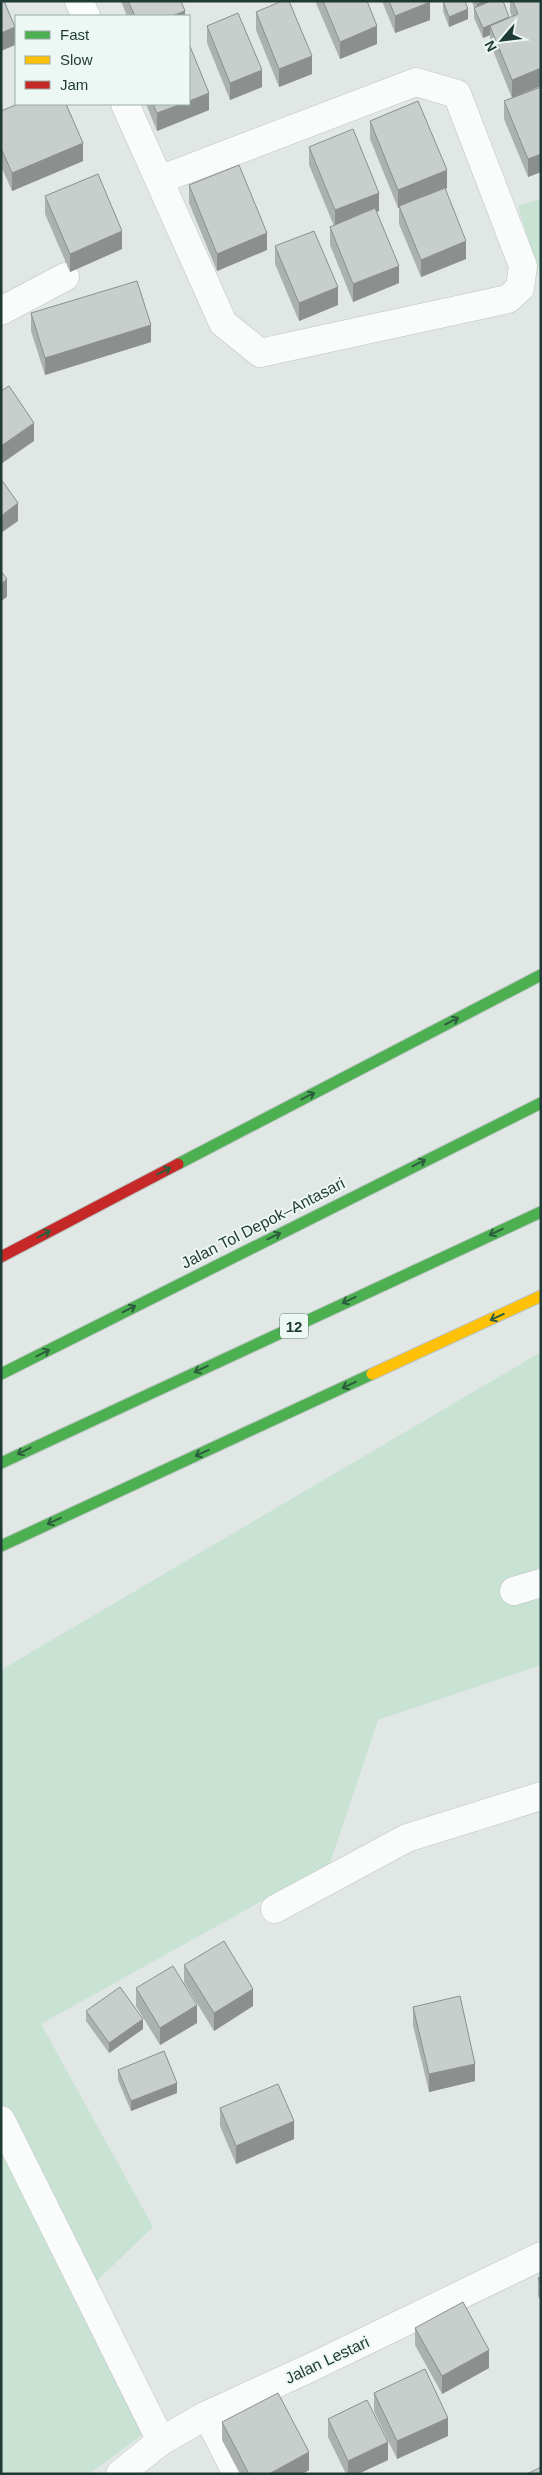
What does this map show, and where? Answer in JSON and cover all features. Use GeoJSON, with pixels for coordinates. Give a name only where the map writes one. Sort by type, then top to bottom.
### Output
{"type":"FeatureCollection","features":[{"type":"Feature","properties":{"kind":"highway"},"geometry":{"type":"LineString","coordinates":[[1,1257],[541,975]]}},
{"type":"Feature","properties":{"kind":"highway","name":"Jalan Tol Depok–Antasari"},"geometry":{"type":"LineString","coordinates":[[1,1374],[541,1103]]}},
{"type":"Feature","properties":{"kind":"highway","name":"12"},"geometry":{"type":"LineString","coordinates":[[1,1463],[541,1212]]}},
{"type":"Feature","properties":{"kind":"highway"},"geometry":{"type":"LineString","coordinates":[[1,1546],[541,1296]]}},
{"type":"Feature","properties":{"kind":"street"},"geometry":{"type":"LineString","coordinates":[[79,1],[86,15]]}},
{"type":"Feature","properties":{"kind":"street"},"geometry":{"type":"LineString","coordinates":[[125,105],[159,180],[223,323],[260,353],[508,299],[520,288],[523,266],[458,94],[416,82],[159,180]]}},
{"type":"Feature","properties":{"kind":"street"},"geometry":{"type":"LineString","coordinates":[[1,311],[65,277]]}},
{"type":"Feature","properties":{"kind":"street"},"geometry":{"type":"LineString","coordinates":[[514,1591],[541,1583]]}},
{"type":"Feature","properties":{"kind":"street"},"geometry":{"type":"LineString","coordinates":[[275,1909],[407,1838],[541,1796]]}},
{"type":"Feature","properties":{"kind":"street"},"geometry":{"type":"LineString","coordinates":[[1,2120],[161,2441]]}},
{"type":"Feature","properties":{"kind":"street","name":"Jalan Lestari"},"geometry":{"type":"LineString","coordinates":[[120,2474],[161,2441],[207,2415],[312,2368],[541,2256]]}},
{"type":"Feature","properties":{"kind":"street"},"geometry":{"type":"LineString","coordinates":[[207,2415],[237,2474]]}},
{"type":"Feature","properties":{"kind":"green space"},"geometry":{"type":"Polygon","coordinates":[[[541,199],[541,279],[518,206],[541,199]]]}},
{"type":"Feature","properties":{"kind":"green space"},"geometry":{"type":"Polygon","coordinates":[[[541,1352],[541,1665],[378,1720],[330,1863],[41,2024],[153,2227],[84,2293],[142,2435],[89,2474],[1,2474],[1,1670],[541,1352]]]}},
{"type":"Feature","properties":{"kind":"building"},"geometry":{"type":"Polygon","coordinates":[[[1,1],[4,1],[15,27],[1,33],[1,1]]]}},
{"type":"Feature","properties":{"kind":"building"},"geometry":{"type":"Polygon","coordinates":[[[128,1],[181,1],[185,11],[175,15],[135,15],[128,1]]]}},
{"type":"Feature","properties":{"kind":"building"},"geometry":{"type":"Polygon","coordinates":[[[282,1],[289,1],[312,56],[279,69],[256,12],[282,1]]]}},
{"type":"Feature","properties":{"kind":"building"},"geometry":{"type":"Polygon","coordinates":[[[323,1],[367,1],[377,26],[340,42],[323,1]]]}},
{"type":"Feature","properties":{"kind":"building"},"geometry":{"type":"Polygon","coordinates":[[[389,1],[430,1],[430,2],[395,16],[389,1]]]}},
{"type":"Feature","properties":{"kind":"building"},"geometry":{"type":"Polygon","coordinates":[[[443,1],[465,1],[468,9],[449,17],[443,1]]]}},
{"type":"Feature","properties":{"kind":"building"},"geometry":{"type":"Polygon","coordinates":[[[491,1],[503,1],[509,17],[483,28],[474,8],[491,1]]]}},
{"type":"Feature","properties":{"kind":"building"},"geometry":{"type":"Polygon","coordinates":[[[513,1],[541,1],[541,68],[512,80],[490,26],[518,14],[513,1]]]}},
{"type":"Feature","properties":{"kind":"building"},"geometry":{"type":"Polygon","coordinates":[[[238,13],[262,70],[230,83],[207,26],[238,13]]]}},
{"type":"Feature","properties":{"kind":"building"},"geometry":{"type":"Polygon","coordinates":[[[190,46],[209,93],[190,101],[190,46]]]}},
{"type":"Feature","properties":{"kind":"building"},"geometry":{"type":"Polygon","coordinates":[[[541,87],[541,154],[528,159],[504,101],[541,87]]]}},
{"type":"Feature","properties":{"kind":"building"},"geometry":{"type":"Polygon","coordinates":[[[418,101],[447,170],[398,190],[370,121],[418,101]]]}},
{"type":"Feature","properties":{"kind":"building"},"geometry":{"type":"Polygon","coordinates":[[[16,105],[66,105],[83,143],[12,173],[1,148],[1,111],[16,105]]]}},
{"type":"Feature","properties":{"kind":"building"},"geometry":{"type":"Polygon","coordinates":[[[153,105],[178,105],[157,113],[153,105]]]}},
{"type":"Feature","properties":{"kind":"building"},"geometry":{"type":"Polygon","coordinates":[[[353,129],[379,193],[335,210],[309,147],[353,129]]]}},
{"type":"Feature","properties":{"kind":"building"},"geometry":{"type":"Polygon","coordinates":[[[239,165],[267,233],[217,254],[189,185],[239,165]]]}},
{"type":"Feature","properties":{"kind":"building"},"geometry":{"type":"Polygon","coordinates":[[[98,174],[122,231],[70,254],[45,196],[98,174]]]}},
{"type":"Feature","properties":{"kind":"building"},"geometry":{"type":"Polygon","coordinates":[[[445,188],[466,241],[421,260],[399,206],[445,188]]]}},
{"type":"Feature","properties":{"kind":"building"},"geometry":{"type":"Polygon","coordinates":[[[375,208],[399,266],[353,284],[330,227],[375,208]]]}},
{"type":"Feature","properties":{"kind":"building"},"geometry":{"type":"Polygon","coordinates":[[[314,231],[338,287],[299,303],[275,246],[314,231]]]}},
{"type":"Feature","properties":{"kind":"building"},"geometry":{"type":"Polygon","coordinates":[[[137,281],[151,325],[45,358],[31,313],[137,281]]]}},
{"type":"Feature","properties":{"kind":"building"},"geometry":{"type":"Polygon","coordinates":[[[9,386],[34,423],[1,446],[1,391],[9,386]]]}},
{"type":"Feature","properties":{"kind":"building"},"geometry":{"type":"Polygon","coordinates":[[[1,479],[18,503],[1,516],[1,479]]]}},
{"type":"Feature","properties":{"kind":"building"},"geometry":{"type":"Polygon","coordinates":[[[1,571],[7,579],[1,584],[1,571]]]}},
{"type":"Feature","properties":{"kind":"building"},"geometry":{"type":"Polygon","coordinates":[[[224,1941],[253,1989],[214,2013],[184,1965],[224,1941]]]}},
{"type":"Feature","properties":{"kind":"building"},"geometry":{"type":"Polygon","coordinates":[[[173,1966],[197,2005],[160,2028],[136,1988],[173,1966]]]}},
{"type":"Feature","properties":{"kind":"building"},"geometry":{"type":"Polygon","coordinates":[[[120,1987],[143,2019],[109,2043],[86,2011],[120,1987]]]}},
{"type":"Feature","properties":{"kind":"building"},"geometry":{"type":"Polygon","coordinates":[[[460,1996],[475,2064],[429,2074],[413,2007],[460,1996]]]}},
{"type":"Feature","properties":{"kind":"building"},"geometry":{"type":"Polygon","coordinates":[[[164,2051],[177,2083],[131,2101],[118,2070],[164,2051]]]}},
{"type":"Feature","properties":{"kind":"building"},"geometry":{"type":"Polygon","coordinates":[[[278,2084],[294,2121],[236,2146],[220,2108],[278,2084]]]}},
{"type":"Feature","properties":{"kind":"building"},"geometry":{"type":"Polygon","coordinates":[[[463,2302],[489,2350],[442,2376],[415,2328],[463,2302]]]}},
{"type":"Feature","properties":{"kind":"building"},"geometry":{"type":"Polygon","coordinates":[[[425,2369],[448,2418],[397,2441],[374,2393],[425,2369]]]}},
{"type":"Feature","properties":{"kind":"building"},"geometry":{"type":"Polygon","coordinates":[[[278,2393],[309,2452],[269,2474],[249,2474],[222,2422],[278,2393]]]}},
{"type":"Feature","properties":{"kind":"building"},"geometry":{"type":"Polygon","coordinates":[[[367,2400],[388,2442],[348,2461],[328,2419],[367,2400]]]}},
{"type":"Feature","properties":{"kind":"building"},"geometry":{"type":"Polygon","coordinates":[[[541,2467],[541,2474],[527,2474],[541,2467]]]}},
{"type":"Feature","properties":{"kind":"traffic: fast"},"geometry":{"type":"LineString","coordinates":[[178,1164],[541,975]]}},
{"type":"Feature","properties":{"kind":"traffic: fast"},"geometry":{"type":"LineString","coordinates":[[1,1374],[541,1103]]}},
{"type":"Feature","properties":{"kind":"traffic: fast"},"geometry":{"type":"LineString","coordinates":[[1,1463],[541,1212]]}},
{"type":"Feature","properties":{"kind":"traffic: fast"},"geometry":{"type":"LineString","coordinates":[[1,1546],[372,1374]]}},
{"type":"Feature","properties":{"kind":"traffic: slow"},"geometry":{"type":"LineString","coordinates":[[372,1374],[541,1296]]}},
{"type":"Feature","properties":{"kind":"traffic: jam"},"geometry":{"type":"LineString","coordinates":[[1,1257],[178,1164]]}}]}
